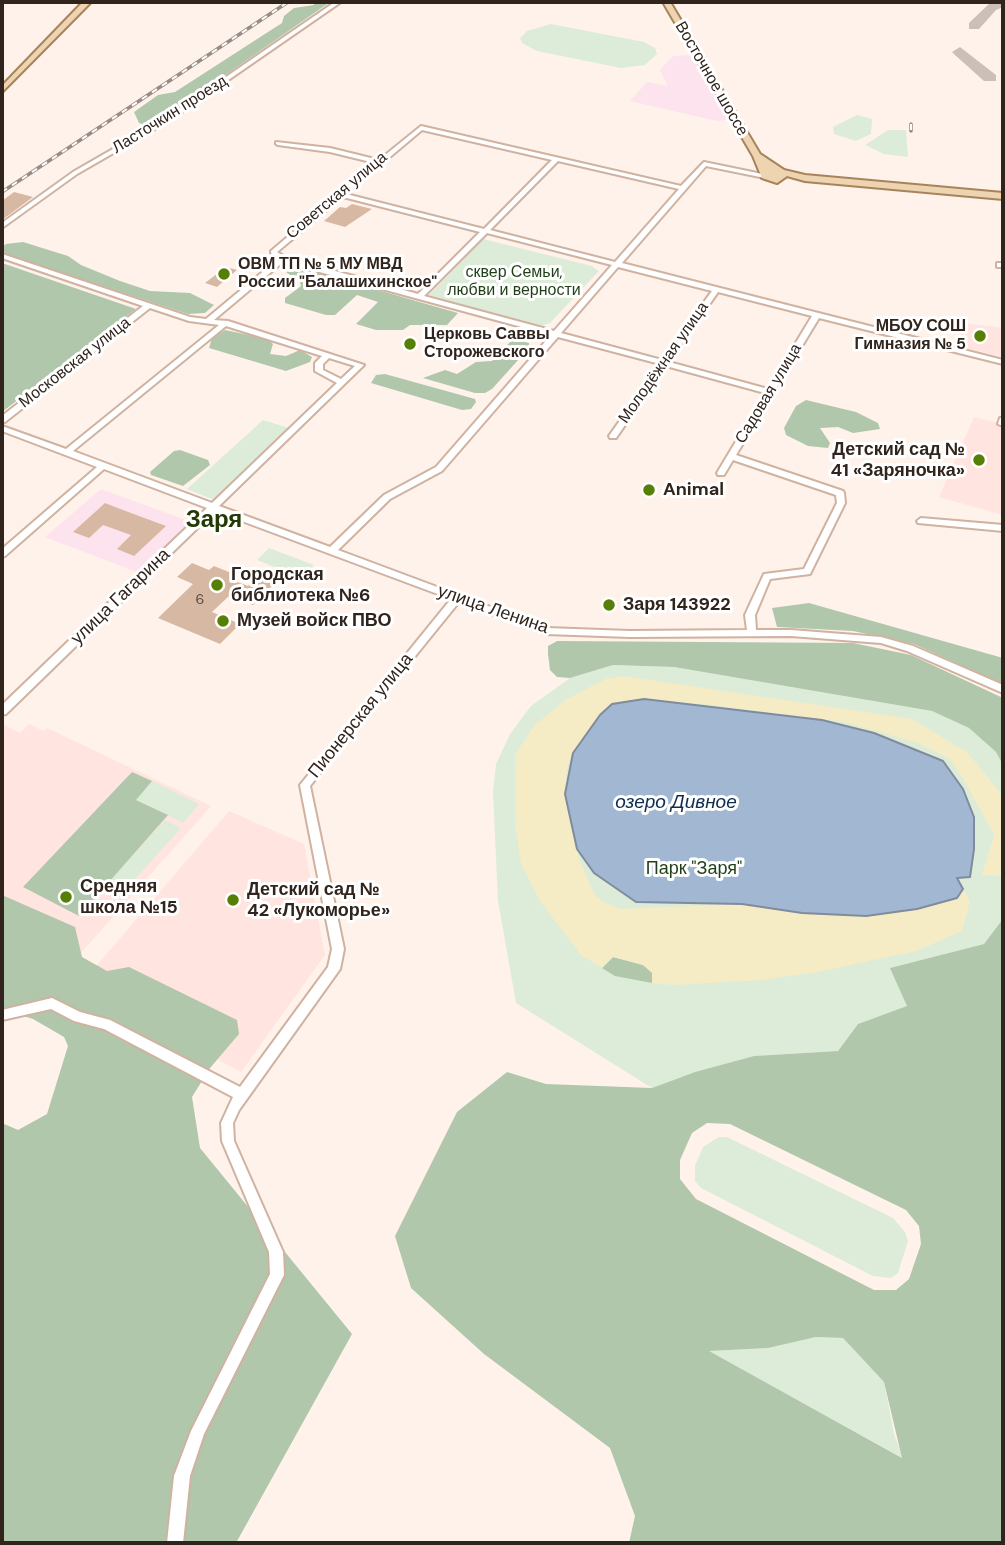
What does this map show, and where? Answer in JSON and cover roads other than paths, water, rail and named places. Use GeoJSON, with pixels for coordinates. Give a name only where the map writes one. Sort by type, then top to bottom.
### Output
{"type":"FeatureCollection","features":[{"type":"Feature","properties":{"kind":"main road"},"geometry":{"type":"LineString","coordinates":[[2,90],[87,2]]}},
{"type":"Feature","properties":{"kind":"main road","name":"Восточное шоссе"},"geometry":{"type":"LineString","coordinates":[[666,2],[768,177],[1003,195]]}},
{"type":"Feature","properties":{"kind":"main road","name":"Восточное шоссе"},"geometry":{"type":"LineString","coordinates":[[757,156],[781,172],[835,182]]}},
{"type":"Feature","properties":{"kind":"main road"},"geometry":{"type":"LineString","coordinates":[[768,177],[783,177],[781,172]]}},
{"type":"Feature","properties":{"kind":"street","name":"Ласточкин проезд"},"geometry":{"type":"LineString","coordinates":[[2,226],[85,167],[167,120],[338,2]]}},
{"type":"Feature","properties":{"kind":"street","name":"Советская улица"},"geometry":{"type":"LineString","coordinates":[[209,320],[282,259],[273,252],[276,247],[421,128],[557,159]]}},
{"type":"Feature","properties":{"kind":"street"},"geometry":{"type":"LineString","coordinates":[[278,143],[330,150],[378,162]]}},
{"type":"Feature","properties":{"kind":"street"},"geometry":{"type":"LineString","coordinates":[[419,297],[557,159],[682,188]]}},
{"type":"Feature","properties":{"kind":"street"},"geometry":{"type":"LineString","coordinates":[[332,551],[387,497],[439,470],[704,164],[768,177]]}},
{"type":"Feature","properties":{"kind":"street"},"geometry":{"type":"LineString","coordinates":[[339,194],[1003,362]]}},
{"type":"Feature","properties":{"kind":"street"},"geometry":{"type":"LineString","coordinates":[[2,256],[189,319],[225,323],[328,355]]}},
{"type":"Feature","properties":{"kind":"street"},"geometry":{"type":"LineString","coordinates":[[282,259],[770,392]]}},
{"type":"Feature","properties":{"kind":"street","name":"Молодёжная улица"},"geometry":{"type":"LineString","coordinates":[[613,436],[716,290]]}},
{"type":"Feature","properties":{"kind":"street","name":"Московская улица"},"geometry":{"type":"LineString","coordinates":[[2,420],[148,306]]}},
{"type":"Feature","properties":{"kind":"street","name":"Садовая улица"},"geometry":{"type":"LineString","coordinates":[[721,473],[816,316]]}},
{"type":"Feature","properties":{"kind":"street"},"geometry":{"type":"LineString","coordinates":[[67,452],[225,323]]}},
{"type":"Feature","properties":{"kind":"street"},"geometry":{"type":"LineString","coordinates":[[328,355],[319,363],[319,371],[342,383]]}},
{"type":"Feature","properties":{"kind":"street","name":"улица Гагарина"},"geometry":{"type":"LineString","coordinates":[[2,711],[360,365],[328,355]]}},
{"type":"Feature","properties":{"kind":"street","name":"улица Ленина"},"geometry":{"type":"LineString","coordinates":[[2,428],[546,631],[752,633],[881,640],[910,648],[1003,689]]}},
{"type":"Feature","properties":{"kind":"street"},"geometry":{"type":"LineString","coordinates":[[732,456],[840,493],[841,503],[807,572],[767,576],[750,615],[752,633]]}},
{"type":"Feature","properties":{"kind":"street"},"geometry":{"type":"LineString","coordinates":[[2,554],[103,466]]}},
{"type":"Feature","properties":{"kind":"street"},"geometry":{"type":"LineString","coordinates":[[921,522],[1003,528]]}},
{"type":"Feature","properties":{"kind":"street","name":"Пионерская улица"},"geometry":{"type":"LineString","coordinates":[[238,1100],[334,969],[338,949],[305,785],[457,598]]}},
{"type":"Feature","properties":{"kind":"street"},"geometry":{"type":"LineString","coordinates":[[2,1015],[48,1002],[78,1017],[107,1024],[238,1100],[227,1123],[228,1141],[276,1252],[276,1275],[198,1431],[182,1476],[175,1543]]}},
{"type":"Feature","properties":{"kind":"water","name":"озеро Дивное"},"geometry":{"type":"Polygon","coordinates":[[[644,699],[822,720],[874,733],[943,761],[963,789],[974,817],[974,849],[970,877],[957,878],[963,889],[957,898],[917,909],[866,916],[802,913],[742,904],[636,902],[594,873],[577,849],[565,794],[573,753],[600,715],[612,704],[644,699]]]}},
{"type":"Feature","properties":{"kind":"railway"},"geometry":{"type":"LineString","coordinates":[[2,192],[288,2]]}},
{"type":"Feature","properties":{"kind":"railway"},"geometry":{"type":"LineString","coordinates":[[911,124],[911,131]]}},
{"type":"Feature","properties":{"kind":"place","name":"ОВМ ТП № 5 МУ МВД России \"Балашихинское\""},"geometry":{"type":"Point","coordinates":[224,274]}},
{"type":"Feature","properties":{"kind":"place","name":"МБОУ СОШ Гимназия № 5"},"geometry":{"type":"Point","coordinates":[980,336]}},
{"type":"Feature","properties":{"kind":"place","name":"Церковь Саввы Сторожевского"},"geometry":{"type":"Point","coordinates":[410,344]}},
{"type":"Feature","properties":{"kind":"place","name":"Детский сад № 41 «Заряночка»"},"geometry":{"type":"Point","coordinates":[979,460]}},
{"type":"Feature","properties":{"kind":"place","name":"Animal"},"geometry":{"type":"Point","coordinates":[649,490]}},
{"type":"Feature","properties":{"kind":"place","name":"Городская библиотека №6"},"geometry":{"type":"Point","coordinates":[217,585]}},
{"type":"Feature","properties":{"kind":"place","name":"Заря 143922"},"geometry":{"type":"Point","coordinates":[609,605]}},
{"type":"Feature","properties":{"kind":"place","name":"Музей войск ПВО"},"geometry":{"type":"Point","coordinates":[223,621]}},
{"type":"Feature","properties":{"kind":"place","name":"Средняя школа №15"},"geometry":{"type":"Point","coordinates":[66,897]}},
{"type":"Feature","properties":{"kind":"place","name":"Детский сад № 42 «Лукоморье»"},"geometry":{"type":"Point","coordinates":[233,900]}},
{"type":"Feature","properties":{"kind":"district","name":"Заря"},"geometry":{"type":"Point","coordinates":[214,521]}},
{"type":"Feature","properties":{"kind":"park label","name":"сквер Семьи, любви и верности"},"geometry":{"type":"Point","coordinates":[514,282]}},
{"type":"Feature","properties":{"kind":"park label","name":"Парк \"Заря\""},"geometry":{"type":"Point","coordinates":[694,869]}}]}
